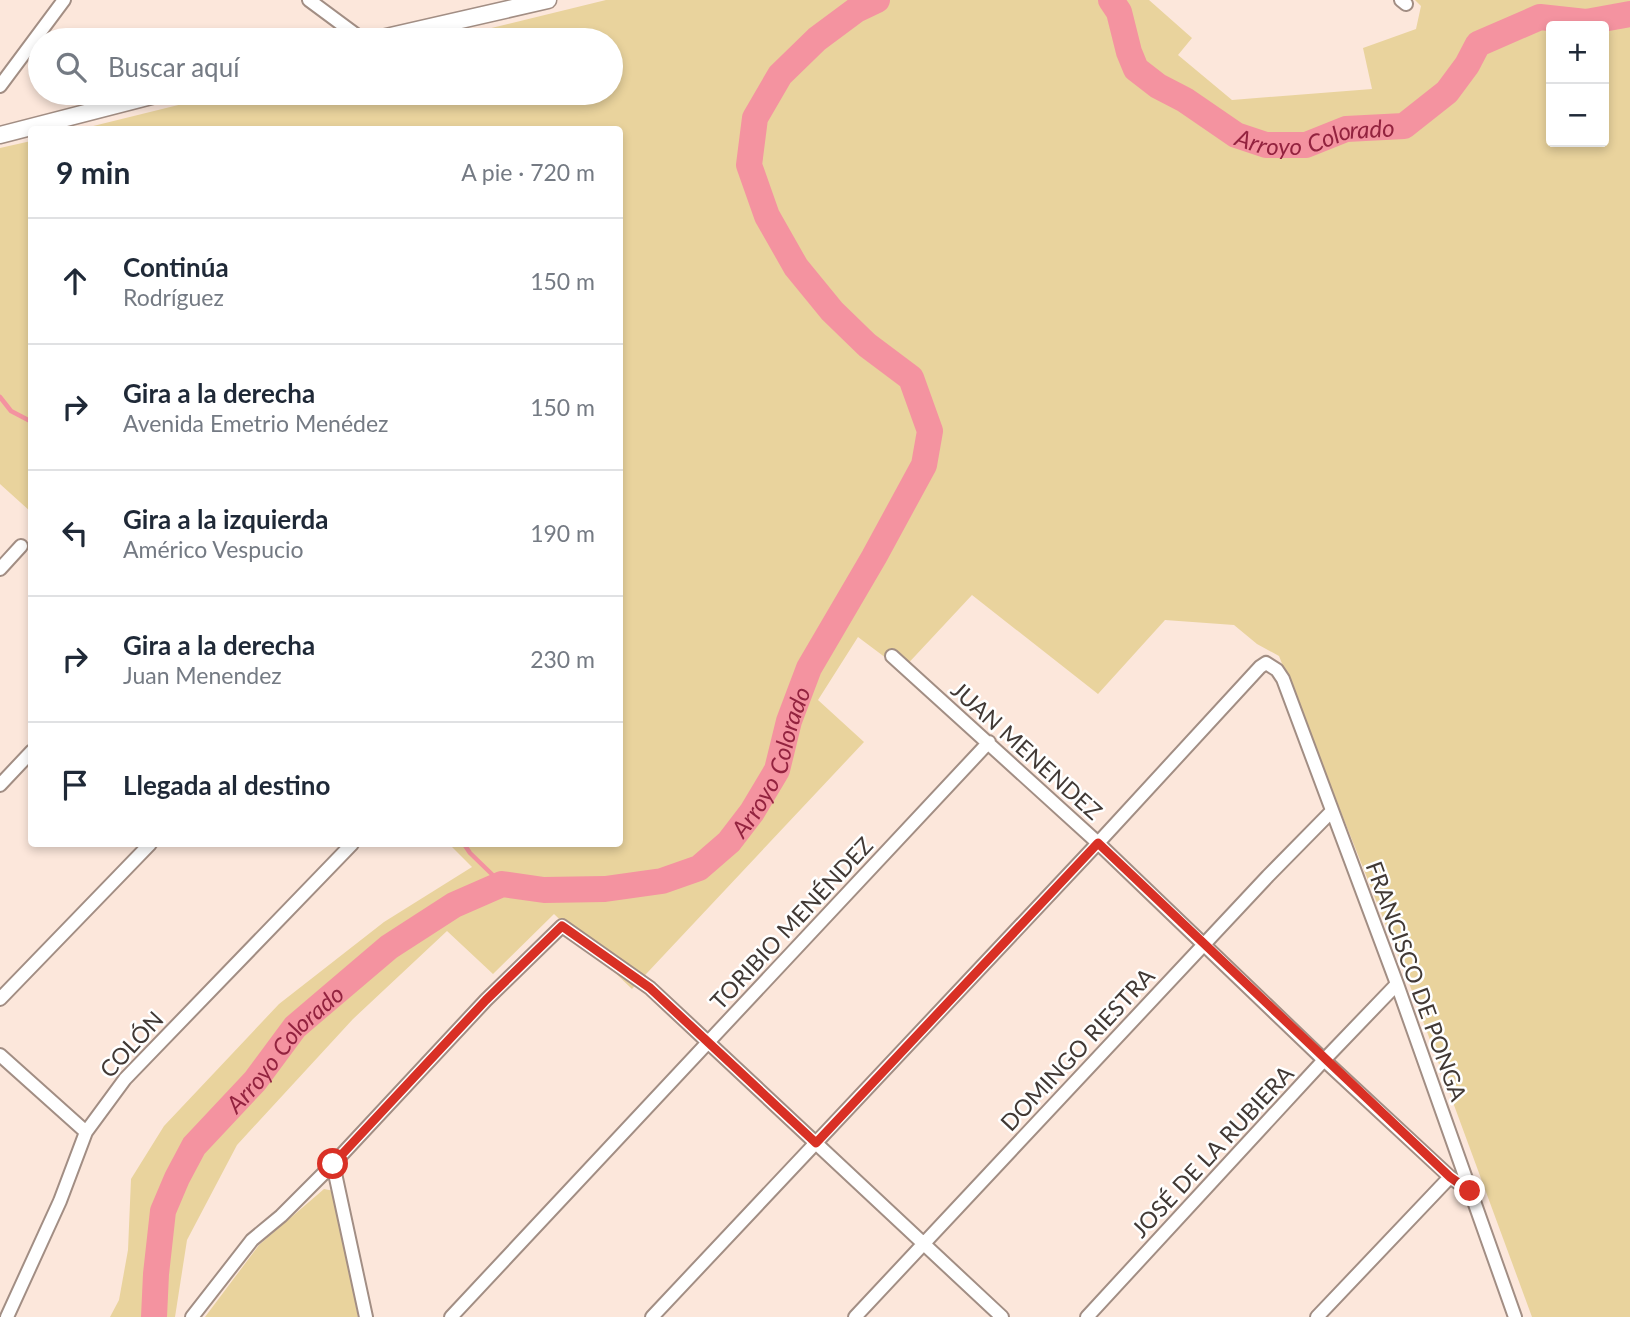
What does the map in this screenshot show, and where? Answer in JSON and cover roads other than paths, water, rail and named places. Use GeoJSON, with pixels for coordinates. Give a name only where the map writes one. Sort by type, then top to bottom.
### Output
{"type":"FeatureCollection","features":[{"type":"Feature","properties":{"kind":"street"},"geometry":{"type":"LineString","coordinates":[[43,28],[64,0]]}},
{"type":"Feature","properties":{"kind":"street"},"geometry":{"type":"LineString","coordinates":[[309,0],[347,28]]}},
{"type":"Feature","properties":{"kind":"street"},"geometry":{"type":"LineString","coordinates":[[426,28],[548,0]]}},
{"type":"Feature","properties":{"kind":"street"},"geometry":{"type":"LineString","coordinates":[[0,86],[28,48]]}},
{"type":"Feature","properties":{"kind":"street"},"geometry":{"type":"LineString","coordinates":[[35,126],[116,105]]}},
{"type":"Feature","properties":{"kind":"street"},"geometry":{"type":"LineString","coordinates":[[0,135],[28,128]]}},
{"type":"Feature","properties":{"kind":"street"},"geometry":{"type":"LineString","coordinates":[[0,569],[22,547]]}},
{"type":"Feature","properties":{"kind":"street","name":"JUAN MENENDEZ"},"geometry":{"type":"LineString","coordinates":[[892,656],[1098,843],[1450,1177],[1470,1191]]}},
{"type":"Feature","properties":{"kind":"street","name":"FRANCISCO DE PONGA"},"geometry":{"type":"LineString","coordinates":[[1098,843],[1259,667],[1266,663],[1271,664],[1283,679],[1397,984],[1515,1317]]}},
{"type":"Feature","properties":{"kind":"street","name":"TORIBIO MENÉNDEZ"},"geometry":{"type":"LineString","coordinates":[[451,1317],[989,742]]}},
{"type":"Feature","properties":{"kind":"street"},"geometry":{"type":"LineString","coordinates":[[0,785],[28,755]]}},
{"type":"Feature","properties":{"kind":"street","name":"DOMINGO RIESTRA"},"geometry":{"type":"LineString","coordinates":[[855,1317],[1203,944],[1331,812]]}},
{"type":"Feature","properties":{"kind":"street"},"geometry":{"type":"LineString","coordinates":[[652,1317],[1098,843]]}},
{"type":"Feature","properties":{"kind":"street"},"geometry":{"type":"LineString","coordinates":[[0,999],[147,847]]}},
{"type":"Feature","properties":{"kind":"street","name":"COLÓN"},"geometry":{"type":"LineString","coordinates":[[7,1317],[60,1201],[86,1132],[125,1079],[349,847]]}},
{"type":"Feature","properties":{"kind":"street"},"geometry":{"type":"LineString","coordinates":[[192,1317],[253,1240],[333,1164],[486,1000],[558,929],[565,927],[650,988],[1002,1317]]}},
{"type":"Feature","properties":{"kind":"street","name":"JOSÉ DE LA RUBIERA"},"geometry":{"type":"LineString","coordinates":[[1087,1317],[1397,984]]}},
{"type":"Feature","properties":{"kind":"street"},"geometry":{"type":"LineString","coordinates":[[0,1055],[86,1132]]}},
{"type":"Feature","properties":{"kind":"street"},"geometry":{"type":"LineString","coordinates":[[333,1164],[366,1317]]}},
{"type":"Feature","properties":{"kind":"street"},"geometry":{"type":"LineString","coordinates":[[1317,1317],[1450,1177]]}},
{"type":"Feature","properties":{"kind":"waterway","name":"Arroyo Colorado"},"geometry":{"type":"LineString","coordinates":[[154,1317],[163,1211],[177,1178],[194,1146],[255,1081],[295,1027],[389,947],[454,905],[502,884],[544,890],[605,889],[662,881],[699,868],[729,842],[752,812],[777,770],[789,721],[809,668],[924,465],[930,431],[911,378],[867,345],[832,311],[796,267],[767,216],[749,165],[755,118],[780,75],[817,39],[856,10],[877,0]]}},
{"type":"Feature","properties":{"kind":"waterway","name":"Arroyo Colorado"},"geometry":{"type":"LineString","coordinates":[[1111,0],[1119,12],[1136,69],[1236,135],[1266,145],[1306,145],[1346,129],[1404,126],[1447,92],[1467,65],[1478,44],[1540,17],[1586,22],[1630,14]]}},
{"type":"Feature","properties":{"kind":"waterway"},"geometry":{"type":"LineString","coordinates":[[0,397],[11,411],[28,420]]}},
{"type":"Feature","properties":{"kind":"waterway"},"geometry":{"type":"LineString","coordinates":[[466,847],[502,884]]}}]}
